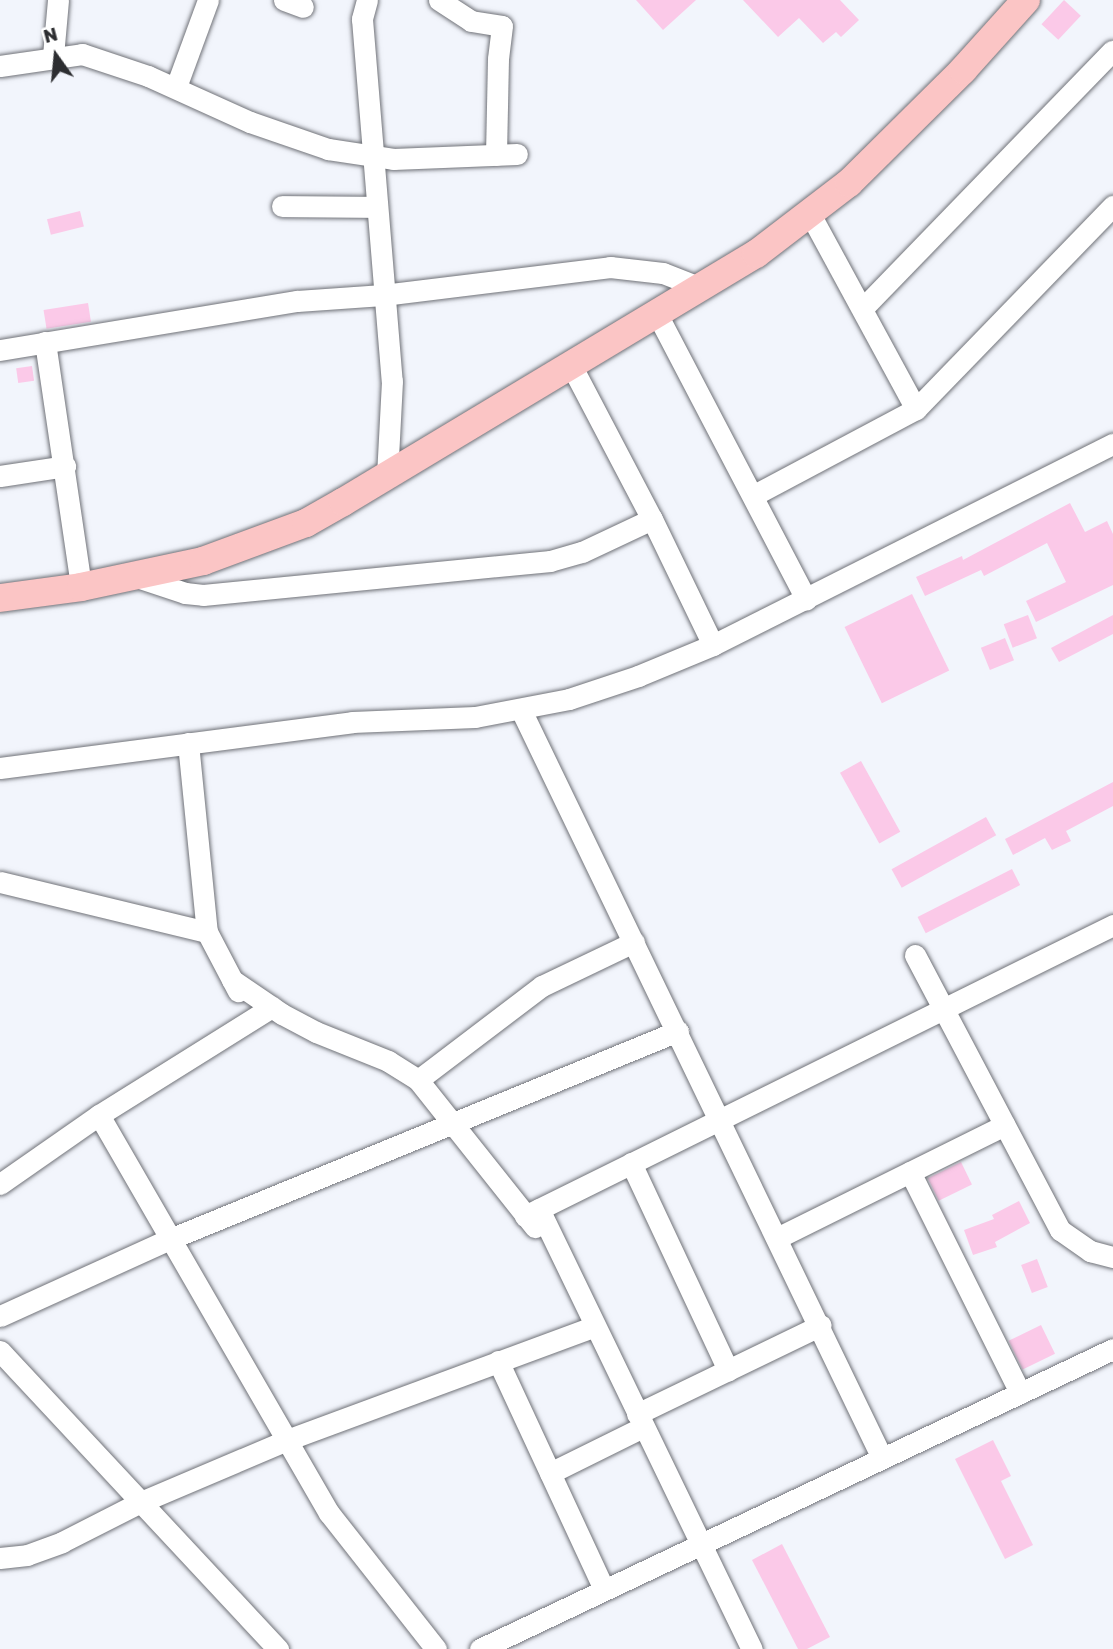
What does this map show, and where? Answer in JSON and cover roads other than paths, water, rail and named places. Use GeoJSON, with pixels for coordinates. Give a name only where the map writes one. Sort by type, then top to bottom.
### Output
{"type":"FeatureCollection","features":[{"type":"Feature","properties":{"kind":"main road"},"geometry":{"type":"LineString","coordinates":[[0,598],[81,587],[235,551],[306,523],[387,476],[756,254],[810,214],[849,183],[886,147],[1026,0]]}},
{"type":"Feature","properties":{"kind":"street"},"geometry":{"type":"LineString","coordinates":[[53,56],[58,0]]}},
{"type":"Feature","properties":{"kind":"street"},"geometry":{"type":"LineString","coordinates":[[176,88],[208,0]]}},
{"type":"Feature","properties":{"kind":"street"},"geometry":{"type":"LineString","coordinates":[[367,0],[362,19],[392,381],[387,476]]}},
{"type":"Feature","properties":{"kind":"street"},"geometry":{"type":"LineString","coordinates":[[0,66],[53,56],[82,54],[176,88],[250,122],[328,149],[393,159],[506,154],[498,60],[502,26],[471,21],[439,0]]}},
{"type":"Feature","properties":{"kind":"street"},"geometry":{"type":"LineString","coordinates":[[863,308],[1112,51]]}},
{"type":"Feature","properties":{"kind":"street"},"geometry":{"type":"LineString","coordinates":[[282,206],[376,207]]}},
{"type":"Feature","properties":{"kind":"street"},"geometry":{"type":"LineString","coordinates":[[754,495],[916,409],[1113,206]]}},
{"type":"Feature","properties":{"kind":"street"},"geometry":{"type":"LineString","coordinates":[[810,214],[916,409]]}},
{"type":"Feature","properties":{"kind":"street"},"geometry":{"type":"LineString","coordinates":[[0,350],[298,300],[383,295],[610,267],[663,273],[701,288]]}},
{"type":"Feature","properties":{"kind":"street"},"geometry":{"type":"LineString","coordinates":[[657,314],[754,495],[806,599]]}},
{"type":"Feature","properties":{"kind":"street"},"geometry":{"type":"LineString","coordinates":[[45,342],[81,587]]}},
{"type":"Feature","properties":{"kind":"street"},"geometry":{"type":"LineString","coordinates":[[570,365],[652,519],[713,645]]}},
{"type":"Feature","properties":{"kind":"street"},"geometry":{"type":"LineString","coordinates":[[0,768],[352,722],[474,717],[521,710],[608,687],[713,645],[1113,444]]}},
{"type":"Feature","properties":{"kind":"street"},"geometry":{"type":"LineString","coordinates":[[0,476],[65,466]]}},
{"type":"Feature","properties":{"kind":"street"},"geometry":{"type":"LineString","coordinates":[[134,576],[185,593],[203,595],[550,561],[582,552],[652,519]]}},
{"type":"Feature","properties":{"kind":"street"},"geometry":{"type":"LineString","coordinates":[[521,710],[821,1325],[882,1458]]}},
{"type":"Feature","properties":{"kind":"street"},"geometry":{"type":"LineString","coordinates":[[188,743],[207,932],[253,1019]]}},
{"type":"Feature","properties":{"kind":"street"},"geometry":{"type":"LineString","coordinates":[[0,882],[207,932]]}},
{"type":"Feature","properties":{"kind":"street"},"geometry":{"type":"LineString","coordinates":[[532,1213],[1113,925]]}},
{"type":"Feature","properties":{"kind":"street"},"geometry":{"type":"LineString","coordinates":[[418,1080],[533,992],[634,942]]}},
{"type":"Feature","properties":{"kind":"street"},"geometry":{"type":"LineString","coordinates":[[915,955],[1060,1230],[1090,1251],[1113,1257]]}},
{"type":"Feature","properties":{"kind":"street"},"geometry":{"type":"LineString","coordinates":[[232,980],[316,1032],[388,1061],[418,1080],[452,1125],[532,1213],[561,1255],[751,1649]]}},
{"type":"Feature","properties":{"kind":"street"},"geometry":{"type":"LineString","coordinates":[[0,1184],[99,1115],[272,1007]]}},
{"type":"Feature","properties":{"kind":"street"},"geometry":{"type":"LineString","coordinates":[[0,1316],[170,1239],[678,1031]]}},
{"type":"Feature","properties":{"kind":"street"},"geometry":{"type":"LineString","coordinates":[[99,1115],[329,1513],[436,1649]]}},
{"type":"Feature","properties":{"kind":"street"},"geometry":{"type":"LineString","coordinates":[[777,1238],[1005,1125]]}},
{"type":"Feature","properties":{"kind":"street"},"geometry":{"type":"LineString","coordinates":[[631,1163],[728,1370]]}},
{"type":"Feature","properties":{"kind":"street"},"geometry":{"type":"LineString","coordinates":[[910,1172],[1020,1393]]}},
{"type":"Feature","properties":{"kind":"street"},"geometry":{"type":"LineString","coordinates":[[550,1473],[728,1370],[821,1325]]}},
{"type":"Feature","properties":{"kind":"street"},"geometry":{"type":"LineString","coordinates":[[0,1558],[27,1555],[62,1542],[141,1503],[287,1440],[595,1326]]}},
{"type":"Feature","properties":{"kind":"street"},"geometry":{"type":"LineString","coordinates":[[484,1648],[1113,1349]]}},
{"type":"Feature","properties":{"kind":"street"},"geometry":{"type":"LineString","coordinates":[[0,1351],[278,1649]]}},
{"type":"Feature","properties":{"kind":"street"},"geometry":{"type":"LineString","coordinates":[[498,1362],[604,1590]]}}]}
